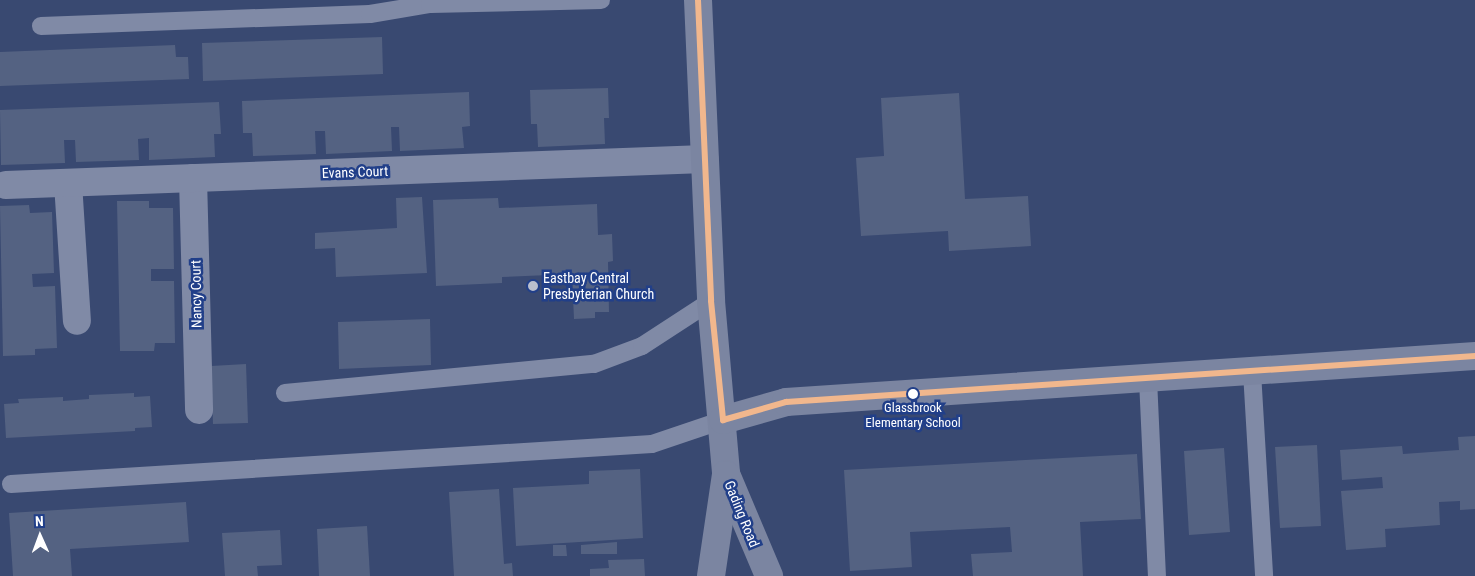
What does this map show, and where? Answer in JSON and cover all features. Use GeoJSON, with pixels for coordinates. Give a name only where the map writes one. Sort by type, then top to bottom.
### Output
{"type":"FeatureCollection","features":[{"type":"Feature","properties":{"kind":"street","name":"Gading Road"},"geometry":{"type":"LineString","coordinates":[[698,0],[711,301],[723,420],[726,474],[769,576]]}},
{"type":"Feature","properties":{"kind":"street","name":"Evans Court"},"geometry":{"type":"LineString","coordinates":[[6,185],[705,159]]}},
{"type":"Feature","properties":{"kind":"street","name":"Nancy Court"},"geometry":{"type":"LineString","coordinates":[[193,178],[199,410]]}},
{"type":"Feature","properties":{"kind":"street"},"geometry":{"type":"LineString","coordinates":[[68,183],[77,321]]}},
{"type":"Feature","properties":{"kind":"street"},"geometry":{"type":"LineString","coordinates":[[723,420],[786,402],[1475,356]]}},
{"type":"Feature","properties":{"kind":"street"},"geometry":{"type":"LineString","coordinates":[[711,576],[726,474]]}},
{"type":"Feature","properties":{"kind":"lane"},"geometry":{"type":"LineString","coordinates":[[41,26],[370,14],[430,4],[601,0]]}},
{"type":"Feature","properties":{"kind":"lane"},"geometry":{"type":"LineString","coordinates":[[285,393],[594,364],[642,346],[711,301]]}},
{"type":"Feature","properties":{"kind":"lane"},"geometry":{"type":"LineString","coordinates":[[1252,372],[1264,576]]}},
{"type":"Feature","properties":{"kind":"lane"},"geometry":{"type":"LineString","coordinates":[[1148,379],[1157,576]]}},
{"type":"Feature","properties":{"kind":"lane"},"geometry":{"type":"LineString","coordinates":[[11,484],[652,444],[723,420]]}},
{"type":"Feature","properties":{"kind":"building"},"geometry":{"type":"Polygon","coordinates":[[[382,37],[383,74],[203,81],[202,43],[382,37]]]}},
{"type":"Feature","properties":{"kind":"building"},"geometry":{"type":"Polygon","coordinates":[[[175,45],[176,57],[188,57],[189,79],[0,86],[0,52],[175,45]]]}},
{"type":"Feature","properties":{"kind":"building"},"geometry":{"type":"Polygon","coordinates":[[[608,88],[609,118],[604,118],[605,144],[538,147],[537,124],[531,124],[530,90],[608,88]]]}},
{"type":"Feature","properties":{"kind":"building"},"geometry":{"type":"Polygon","coordinates":[[[469,92],[470,126],[462,127],[464,148],[400,151],[399,127],[391,127],[392,151],[326,154],[325,131],[315,131],[316,154],[253,156],[252,133],[243,133],[242,101],[469,92]]]}},
{"type":"Feature","properties":{"kind":"building"},"geometry":{"type":"Polygon","coordinates":[[[959,93],[965,199],[1028,196],[1031,246],[949,251],[948,231],[861,236],[856,158],[884,156],[881,98],[959,93]]]}},
{"type":"Feature","properties":{"kind":"building"},"geometry":{"type":"Polygon","coordinates":[[[219,102],[221,134],[214,134],[215,157],[149,160],[149,138],[138,139],[139,160],[76,162],[75,140],[64,140],[65,163],[1,165],[0,110],[219,102]]]}},
{"type":"Feature","properties":{"kind":"building"},"geometry":{"type":"Polygon","coordinates":[[[422,197],[427,273],[336,277],[335,248],[315,249],[315,233],[397,228],[396,198],[422,197]]]}},
{"type":"Feature","properties":{"kind":"building"},"geometry":{"type":"Polygon","coordinates":[[[498,198],[499,208],[597,204],[598,235],[612,234],[613,261],[608,262],[609,312],[595,312],[595,318],[574,319],[572,274],[502,277],[502,283],[436,286],[433,200],[498,198]]]}},
{"type":"Feature","properties":{"kind":"building"},"geometry":{"type":"Polygon","coordinates":[[[117,201],[149,201],[149,208],[173,208],[174,269],[151,269],[151,281],[174,281],[175,343],[155,343],[154,351],[120,351],[117,201]]]}},
{"type":"Feature","properties":{"kind":"building"},"geometry":{"type":"Polygon","coordinates":[[[29,205],[30,213],[52,212],[54,273],[32,274],[33,287],[55,286],[57,348],[35,349],[35,355],[3,356],[0,206],[29,205]]]}},
{"type":"Feature","properties":{"kind":"building"},"geometry":{"type":"Polygon","coordinates":[[[430,319],[431,365],[339,369],[338,322],[430,319]]]}},
{"type":"Feature","properties":{"kind":"building"},"geometry":{"type":"Polygon","coordinates":[[[246,364],[248,423],[213,424],[211,366],[246,364]]]}},
{"type":"Feature","properties":{"kind":"building"},"geometry":{"type":"Polygon","coordinates":[[[134,393],[134,397],[150,396],[152,427],[135,428],[135,431],[6,438],[4,404],[19,403],[18,399],[63,397],[63,401],[89,399],[89,395],[134,393]]]}},
{"type":"Feature","properties":{"kind":"building"},"geometry":{"type":"Polygon","coordinates":[[[1475,436],[1475,509],[1460,510],[1460,501],[1439,502],[1440,525],[1385,529],[1386,547],[1346,550],[1341,491],[1383,488],[1382,477],[1342,480],[1340,450],[1402,446],[1403,454],[1459,450],[1458,437],[1475,436]]]}},
{"type":"Feature","properties":{"kind":"building"},"geometry":{"type":"Polygon","coordinates":[[[1317,445],[1321,526],[1280,528],[1275,447],[1317,445]]]}},
{"type":"Feature","properties":{"kind":"building"},"geometry":{"type":"Polygon","coordinates":[[[1224,448],[1230,532],[1189,535],[1184,451],[1224,448]]]}},
{"type":"Feature","properties":{"kind":"building"},"geometry":{"type":"Polygon","coordinates":[[[1137,454],[1141,519],[1080,522],[1083,576],[973,576],[971,554],[1012,552],[1010,527],[910,532],[912,567],[850,571],[844,470],[1137,454]]]}},
{"type":"Feature","properties":{"kind":"building"},"geometry":{"type":"Polygon","coordinates":[[[640,469],[643,538],[516,546],[513,488],[589,484],[589,471],[640,469]]]}},
{"type":"Feature","properties":{"kind":"building"},"geometry":{"type":"Polygon","coordinates":[[[499,489],[504,564],[512,563],[513,576],[454,576],[449,492],[499,489]]]}},
{"type":"Feature","properties":{"kind":"building"},"geometry":{"type":"Polygon","coordinates":[[[186,502],[189,542],[70,549],[72,576],[13,576],[9,513],[186,502]]]}},
{"type":"Feature","properties":{"kind":"building"},"geometry":{"type":"Polygon","coordinates":[[[367,526],[370,576],[319,576],[317,529],[367,526]]]}},
{"type":"Feature","properties":{"kind":"building"},"geometry":{"type":"Polygon","coordinates":[[[280,530],[282,565],[257,566],[258,576],[225,576],[222,533],[280,530]]]}},
{"type":"Feature","properties":{"kind":"building"},"geometry":{"type":"Polygon","coordinates":[[[617,542],[617,554],[581,554],[581,545],[617,542]]]}},
{"type":"Feature","properties":{"kind":"building"},"geometry":{"type":"Polygon","coordinates":[[[553,545],[566,545],[567,556],[553,556],[553,545]]]}},
{"type":"Feature","properties":{"kind":"building"},"geometry":{"type":"Polygon","coordinates":[[[644,559],[645,576],[590,576],[590,569],[609,568],[608,560],[644,559]]]}},
{"type":"Feature","properties":{"kind":"transit line"},"geometry":{"type":"LineString","coordinates":[[698,0],[711,301],[723,420]]}},
{"type":"Feature","properties":{"kind":"transit line"},"geometry":{"type":"LineString","coordinates":[[723,420],[786,402],[1475,356]]}},
{"type":"Feature","properties":{"kind":"place","name":"Eastbay Central Presbyterian Church"},"geometry":{"type":"Point","coordinates":[533,286]}},
{"type":"Feature","properties":{"kind":"place","name":"Glassbrook Elementary School"},"geometry":{"type":"Point","coordinates":[913,394]}}]}
